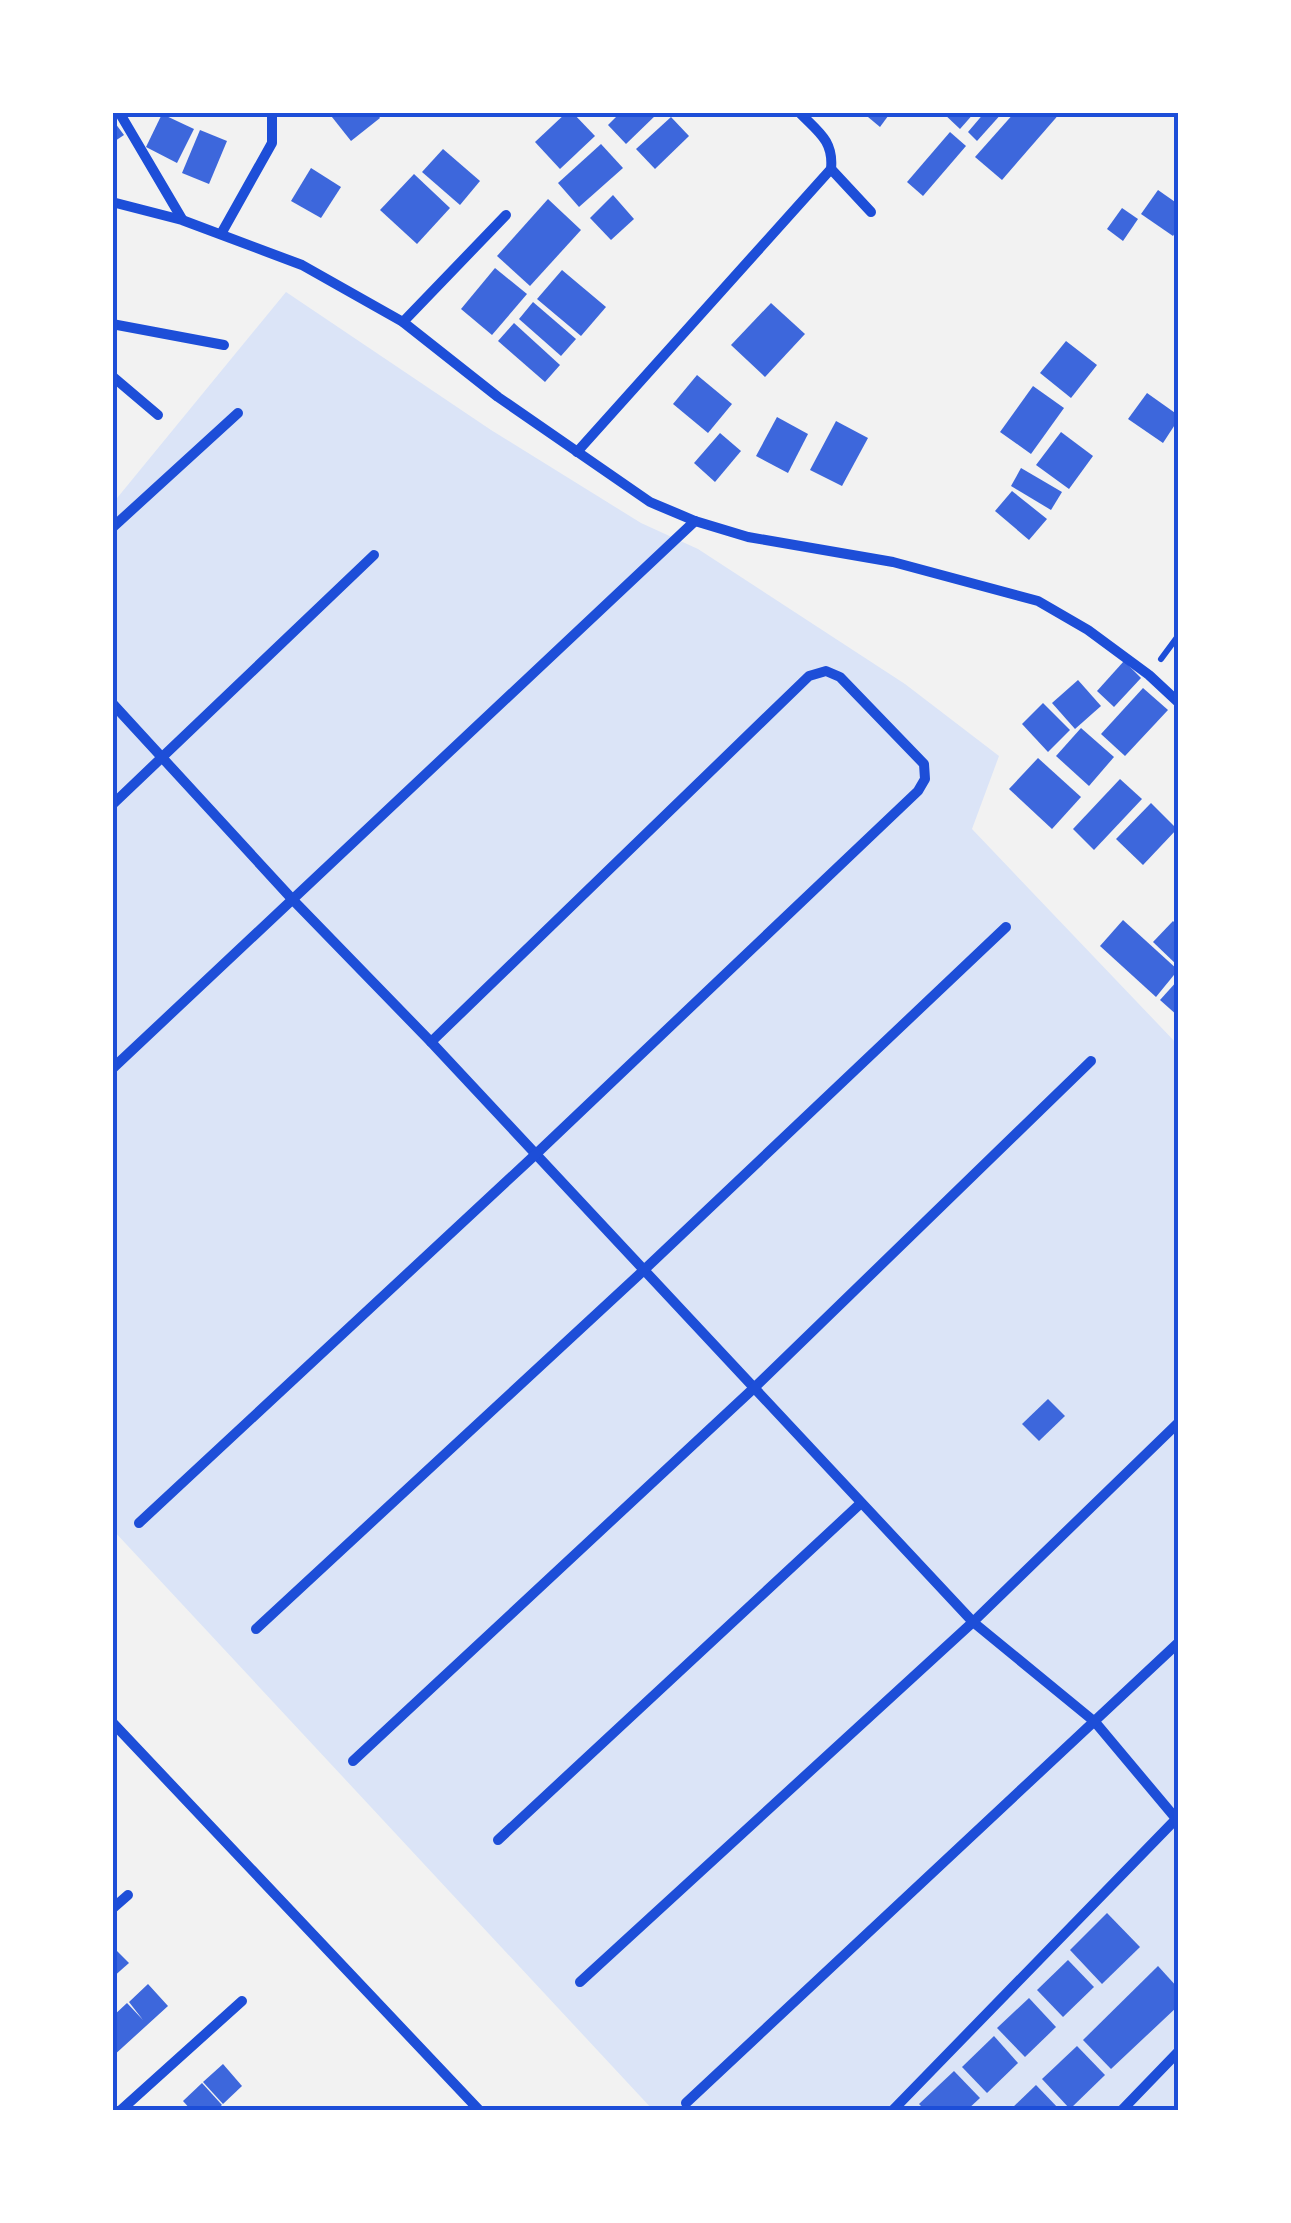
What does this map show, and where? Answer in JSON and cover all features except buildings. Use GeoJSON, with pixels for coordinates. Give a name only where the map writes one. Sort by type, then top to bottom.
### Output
{"type":"FeatureCollection","features":[{"type":"Feature","properties":{"kind":"street"},"geometry":{"type":"LineString","coordinates":[[118,112],[182,220]]}},
{"type":"Feature","properties":{"kind":"street"},"geometry":{"type":"LineString","coordinates":[[221,234],[272,143],[272,112]]}},
{"type":"Feature","properties":{"kind":"street"},"geometry":{"type":"LineString","coordinates":[[577,452],[831,169],[833,153],[824,136],[798,112]]}},
{"type":"Feature","properties":{"kind":"street"},"geometry":{"type":"LineString","coordinates":[[831,169],[871,212]]}},
{"type":"Feature","properties":{"kind":"street"},"geometry":{"type":"LineString","coordinates":[[112,202],[182,220],[302,265],[403,322],[498,397],[650,502],[695,522],[748,536],[893,562],[1038,601],[1088,630],[1178,702]]}},
{"type":"Feature","properties":{"kind":"street"},"geometry":{"type":"LineString","coordinates":[[403,322],[506,215]]}},
{"type":"Feature","properties":{"kind":"street"},"geometry":{"type":"LineString","coordinates":[[112,324],[224,345]]}},
{"type":"Feature","properties":{"kind":"street"},"geometry":{"type":"LineString","coordinates":[[112,376],[158,414]]}},
{"type":"Feature","properties":{"kind":"street"},"geometry":{"type":"LineString","coordinates":[[112,528],[238,413]]}},
{"type":"Feature","properties":{"kind":"street"},"geometry":{"type":"LineString","coordinates":[[112,1070],[695,522]]}},
{"type":"Feature","properties":{"kind":"street"},"geometry":{"type":"LineString","coordinates":[[112,805],[374,556]]}},
{"type":"Feature","properties":{"kind":"street"},"geometry":{"type":"LineString","coordinates":[[139,1523],[918,791],[925,780],[924,764],[840,677],[826,671],[809,676],[431,1042]]}},
{"type":"Feature","properties":{"kind":"street"},"geometry":{"type":"LineString","coordinates":[[112,703],[973,1622],[1095,1722],[1178,1818],[893,2110]]}},
{"type":"Feature","properties":{"kind":"street"},"geometry":{"type":"LineString","coordinates":[[256,1630],[1006,927]]}},
{"type":"Feature","properties":{"kind":"street"},"geometry":{"type":"LineString","coordinates":[[353,1761],[754,1388],[1091,1060]]}},
{"type":"Feature","properties":{"kind":"street"},"geometry":{"type":"LineString","coordinates":[[580,1982],[973,1622],[1178,1422]]}},
{"type":"Feature","properties":{"kind":"street"},"geometry":{"type":"LineString","coordinates":[[498,1840],[861,1502]]}},
{"type":"Feature","properties":{"kind":"street"},"geometry":{"type":"LineString","coordinates":[[686,2103],[1178,1644]]}},
{"type":"Feature","properties":{"kind":"street"},"geometry":{"type":"LineString","coordinates":[[112,1722],[480,2110]]}},
{"type":"Feature","properties":{"kind":"street"},"geometry":{"type":"LineString","coordinates":[[112,1908],[128,1895]]}},
{"type":"Feature","properties":{"kind":"street"},"geometry":{"type":"LineString","coordinates":[[121,2110],[242,2002]]}},
{"type":"Feature","properties":{"kind":"street"},"geometry":{"type":"LineString","coordinates":[[1122,2110],[1178,2052]]}},
{"type":"Feature","properties":{"kind":"shaded area"},"geometry":{"type":"Polygon","coordinates":[[[286,292],[491,430],[641,523],[698,549],[905,684],[999,756],[972,829],[1178,1045],[1178,2110],[653,2110],[113,1530],[113,503],[286,292]]]}}]}
